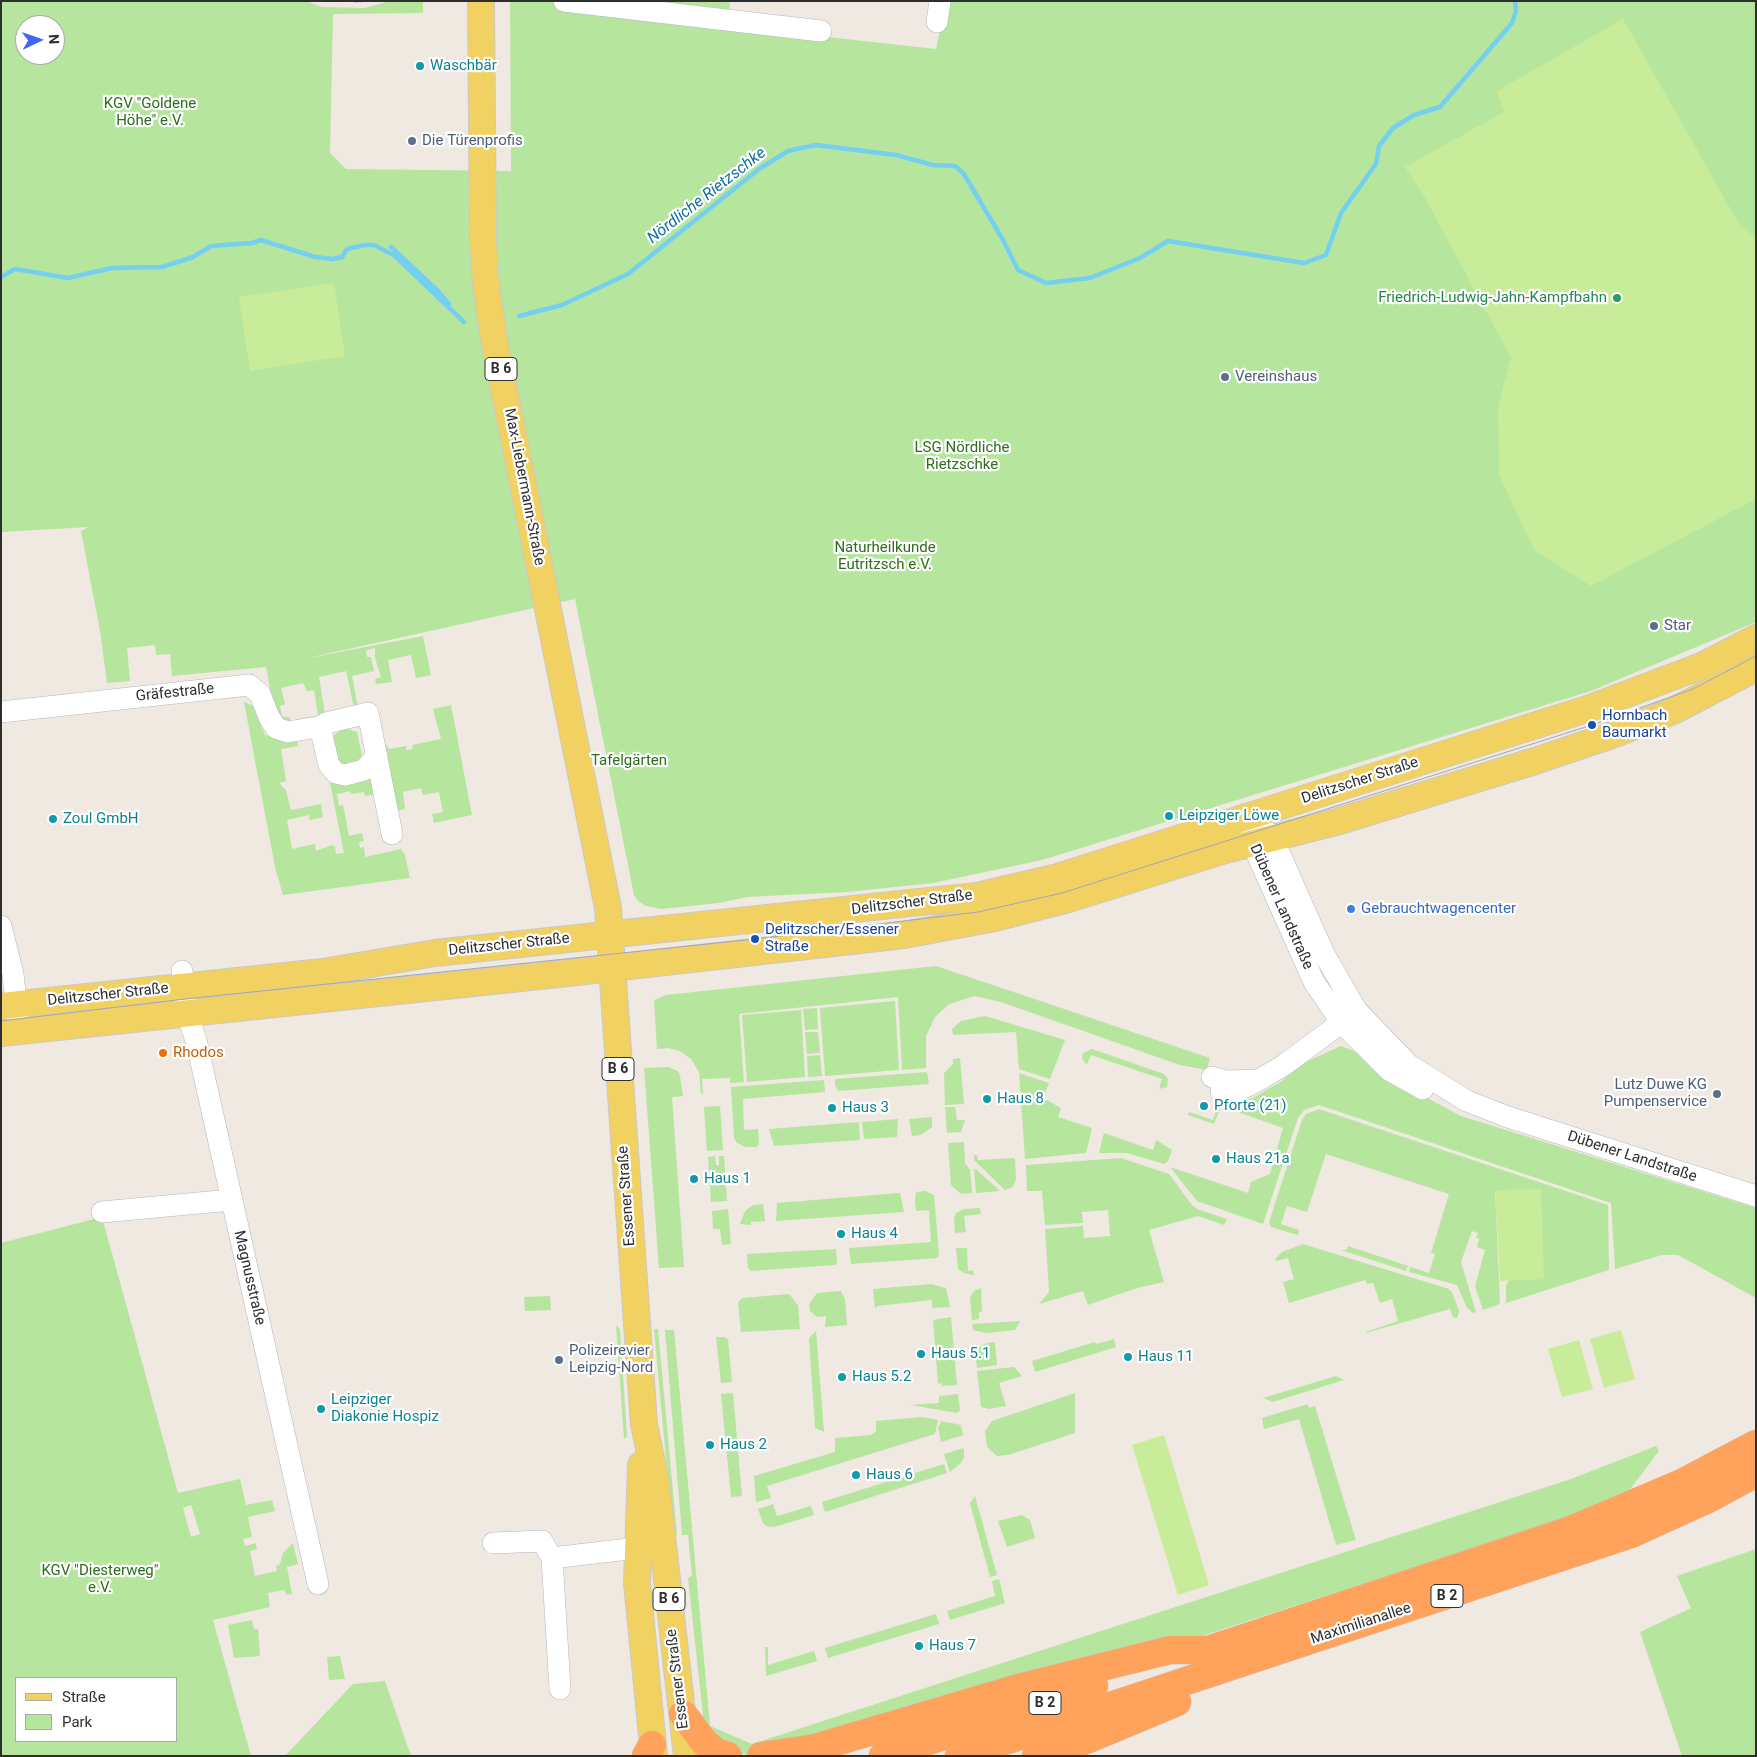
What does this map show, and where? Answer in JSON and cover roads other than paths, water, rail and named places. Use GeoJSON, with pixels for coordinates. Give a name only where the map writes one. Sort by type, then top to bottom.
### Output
{"type":"FeatureCollection","features":[{"type":"Feature","properties":{"kind":"highway","name":"B 2"},"geometry":{"type":"LineString","coordinates":[[883,1756],[1571,1530],[1682,1483],[1756,1444]]}},
{"type":"Feature","properties":{"kind":"highway","name":"Maximilianallee"},"geometry":{"type":"LineString","coordinates":[[959,1756],[1264,1657],[1631,1534],[1710,1498],[1756,1473]]}},
{"type":"Feature","properties":{"kind":"highway"},"geometry":{"type":"LineString","coordinates":[[761,1756],[806,1752],[972,1701],[1170,1650],[1208,1650]]}},
{"type":"Feature","properties":{"kind":"highway"},"geometry":{"type":"LineString","coordinates":[[1036,1756],[1081,1742],[1238,1678],[1264,1657]]}},
{"type":"Feature","properties":{"kind":"highway"},"geometry":{"type":"LineString","coordinates":[[682,1714],[704,1742],[716,1752],[728,1756]]}},
{"type":"Feature","properties":{"kind":"main road","name":"Max-Liebermann-Straße"},"geometry":{"type":"LineString","coordinates":[[481,1],[483,243],[486,285],[494,340],[604,884],[610,935],[611,968]]}},
{"type":"Feature","properties":{"kind":"main road","name":"Delitzscher Straße"},"geometry":{"type":"LineString","coordinates":[[9,1006],[183,979],[323,972],[417,956],[977,896],[1054,878],[1590,708],[1704,665],[1756,638]]}},
{"type":"Feature","properties":{"kind":"main road","name":"Delitzscher Straße"},"geometry":{"type":"LineString","coordinates":[[10,1032],[904,935],[995,918],[1069,900],[1262,841],[1497,774],[1615,734],[1675,710],[1756,668]]}},
{"type":"Feature","properties":{"kind":"main road","name":"Essener Straße"},"geometry":{"type":"LineString","coordinates":[[611,968],[644,1424],[656,1483],[687,1756]]}},
{"type":"Feature","properties":{"kind":"main road","name":"Essener Straße"},"geometry":{"type":"LineString","coordinates":[[644,1424],[637,1548],[639,1620],[650,1752]]}},
{"type":"Feature","properties":{"kind":"street"},"geometry":{"type":"LineString","coordinates":[[564,1],[721,10],[821,31]]}},
{"type":"Feature","properties":{"kind":"street","name":"Gräfestraße"},"geometry":{"type":"LineString","coordinates":[[1,712],[249,686],[260,694],[269,717],[276,728],[288,732],[323,726],[326,723],[368,713],[392,834]]}},
{"type":"Feature","properties":{"kind":"street"},"geometry":{"type":"LineString","coordinates":[[323,726],[321,731],[329,765],[336,773],[346,775],[364,770],[377,756]]}},
{"type":"Feature","properties":{"kind":"street","name":"Dübener Landstraße"},"geometry":{"type":"LineString","coordinates":[[1253,816],[1314,982],[1350,1016],[1409,1065],[1467,1101],[1508,1118],[1756,1196]]}},
{"type":"Feature","properties":{"kind":"street"},"geometry":{"type":"LineString","coordinates":[[1,926],[13,974],[9,1006],[10,1032]]}},
{"type":"Feature","properties":{"kind":"street","name":"Magnusstraße"},"geometry":{"type":"LineString","coordinates":[[183,979],[187,1012],[197,1044],[318,1584]]}},
{"type":"Feature","properties":{"kind":"street"},"geometry":{"type":"LineString","coordinates":[[1217,1084],[1236,1092],[1259,1080],[1350,1016]]}},
{"type":"Feature","properties":{"kind":"street"},"geometry":{"type":"LineString","coordinates":[[102,1212],[231,1200]]}},
{"type":"Feature","properties":{"kind":"street"},"geometry":{"type":"LineString","coordinates":[[493,1543],[542,1541],[552,1558],[560,1689]]}},
{"type":"Feature","properties":{"kind":"street"},"geometry":{"type":"LineString","coordinates":[[552,1558],[637,1548]]}},
{"type":"Feature","properties":{"kind":"waterway","name":"Nördliche Rietzschke"},"geometry":{"type":"LineString","coordinates":[[519,316],[562,305],[628,274],[759,169],[788,151],[816,145],[896,155],[933,165],[955,166],[964,174],[1003,240],[1018,270],[1046,283],[1090,278],[1140,258],[1168,241],[1304,263],[1326,255],[1341,213],[1376,164],[1379,146],[1393,128],[1414,115],[1440,107],[1512,23],[1516,11],[1515,1]]}},
{"type":"Feature","properties":{"kind":"waterway","name":"Nördliche Rietzschke"},"geometry":{"type":"LineString","coordinates":[[1,277],[15,269],[68,278],[112,268],[162,267],[193,257],[211,246],[252,243],[261,240],[315,257],[333,259],[342,257],[347,249],[374,245],[395,256],[464,322]]}},
{"type":"Feature","properties":{"kind":"waterway","name":"Nördliche Rietzschke"},"geometry":{"type":"LineString","coordinates":[[391,247],[437,290],[449,304]]}},
{"type":"Feature","properties":{"kind":"tram line"},"geometry":{"type":"LineString","coordinates":[[322,1],[358,1]]}},
{"type":"Feature","properties":{"kind":"tram line"},"geometry":{"type":"LineString","coordinates":[[355,2],[372,1]]}},
{"type":"Feature","properties":{"kind":"tram line"},"geometry":{"type":"LineString","coordinates":[[1,1021],[185,999],[755,939],[978,912],[1062,893],[1592,725],[1693,689],[1756,656]]}},
{"type":"Feature","properties":{"kind":"place","name":"Waschbär"},"geometry":{"type":"Point","coordinates":[420,66]}},
{"type":"Feature","properties":{"kind":"place","name":"Die Türenprofis"},"geometry":{"type":"Point","coordinates":[412,141]}},
{"type":"Feature","properties":{"kind":"place","name":"Friedrich-Ludwig-Jahn-Kampfbahn"},"geometry":{"type":"Point","coordinates":[1617,298]}},
{"type":"Feature","properties":{"kind":"place","name":"Vereinshaus"},"geometry":{"type":"Point","coordinates":[1225,377]}},
{"type":"Feature","properties":{"kind":"place","name":"Star"},"geometry":{"type":"Point","coordinates":[1654,626]}},
{"type":"Feature","properties":{"kind":"place","name":"Hornbach Baumarkt"},"geometry":{"type":"Point","coordinates":[1592,725]}},
{"type":"Feature","properties":{"kind":"place","name":"Leipziger Löwe"},"geometry":{"type":"Point","coordinates":[1169,816]}},
{"type":"Feature","properties":{"kind":"place","name":"Zoul GmbH"},"geometry":{"type":"Point","coordinates":[53,819]}},
{"type":"Feature","properties":{"kind":"place","name":"Gebrauchtwagencenter"},"geometry":{"type":"Point","coordinates":[1351,909]}},
{"type":"Feature","properties":{"kind":"place","name":"Delitzscher/Essener Straße"},"geometry":{"type":"Point","coordinates":[755,939]}},
{"type":"Feature","properties":{"kind":"place","name":"Rhodos"},"geometry":{"type":"Point","coordinates":[163,1053]}},
{"type":"Feature","properties":{"kind":"place","name":"Lutz Duwe KG Pumpenservice"},"geometry":{"type":"Point","coordinates":[1717,1094]}},
{"type":"Feature","properties":{"kind":"place","name":"Haus 8"},"geometry":{"type":"Point","coordinates":[987,1099]}},
{"type":"Feature","properties":{"kind":"place","name":"Pforte (21)"},"geometry":{"type":"Point","coordinates":[1204,1106]}},
{"type":"Feature","properties":{"kind":"place","name":"Haus 3"},"geometry":{"type":"Point","coordinates":[832,1108]}},
{"type":"Feature","properties":{"kind":"place","name":"Haus 21a"},"geometry":{"type":"Point","coordinates":[1216,1159]}},
{"type":"Feature","properties":{"kind":"place","name":"Haus 1"},"geometry":{"type":"Point","coordinates":[694,1179]}},
{"type":"Feature","properties":{"kind":"place","name":"Haus 4"},"geometry":{"type":"Point","coordinates":[841,1234]}},
{"type":"Feature","properties":{"kind":"place","name":"Haus 5.1"},"geometry":{"type":"Point","coordinates":[921,1354]}},
{"type":"Feature","properties":{"kind":"place","name":"Haus 11"},"geometry":{"type":"Point","coordinates":[1128,1357]}},
{"type":"Feature","properties":{"kind":"place","name":"Polizeirevier Leipzig-Nord"},"geometry":{"type":"Point","coordinates":[559,1360]}},
{"type":"Feature","properties":{"kind":"place","name":"Haus 5.2"},"geometry":{"type":"Point","coordinates":[842,1377]}},
{"type":"Feature","properties":{"kind":"place","name":"Leipziger Diakonie Hospiz"},"geometry":{"type":"Point","coordinates":[321,1409]}},
{"type":"Feature","properties":{"kind":"place","name":"Haus 2"},"geometry":{"type":"Point","coordinates":[710,1445]}},
{"type":"Feature","properties":{"kind":"place","name":"Haus 6"},"geometry":{"type":"Point","coordinates":[856,1475]}},
{"type":"Feature","properties":{"kind":"place","name":"Haus 7"},"geometry":{"type":"Point","coordinates":[919,1646]}},
{"type":"Feature","properties":{"kind":"park label","name":"KGV \"Goldene Höhe\" e.V."},"geometry":{"type":"Point","coordinates":[150,112]}},
{"type":"Feature","properties":{"kind":"park label","name":"LSG Nördliche Rietzschke"},"geometry":{"type":"Point","coordinates":[962,456]}},
{"type":"Feature","properties":{"kind":"park label","name":"Naturheilkunde Eutritzsch e.V."},"geometry":{"type":"Point","coordinates":[885,556]}},
{"type":"Feature","properties":{"kind":"park label","name":"Tafelgärten"},"geometry":{"type":"Point","coordinates":[629,761]}},
{"type":"Feature","properties":{"kind":"park label","name":"KGV \"Diesterweg\" e.V."},"geometry":{"type":"Point","coordinates":[100,1580]}}]}
